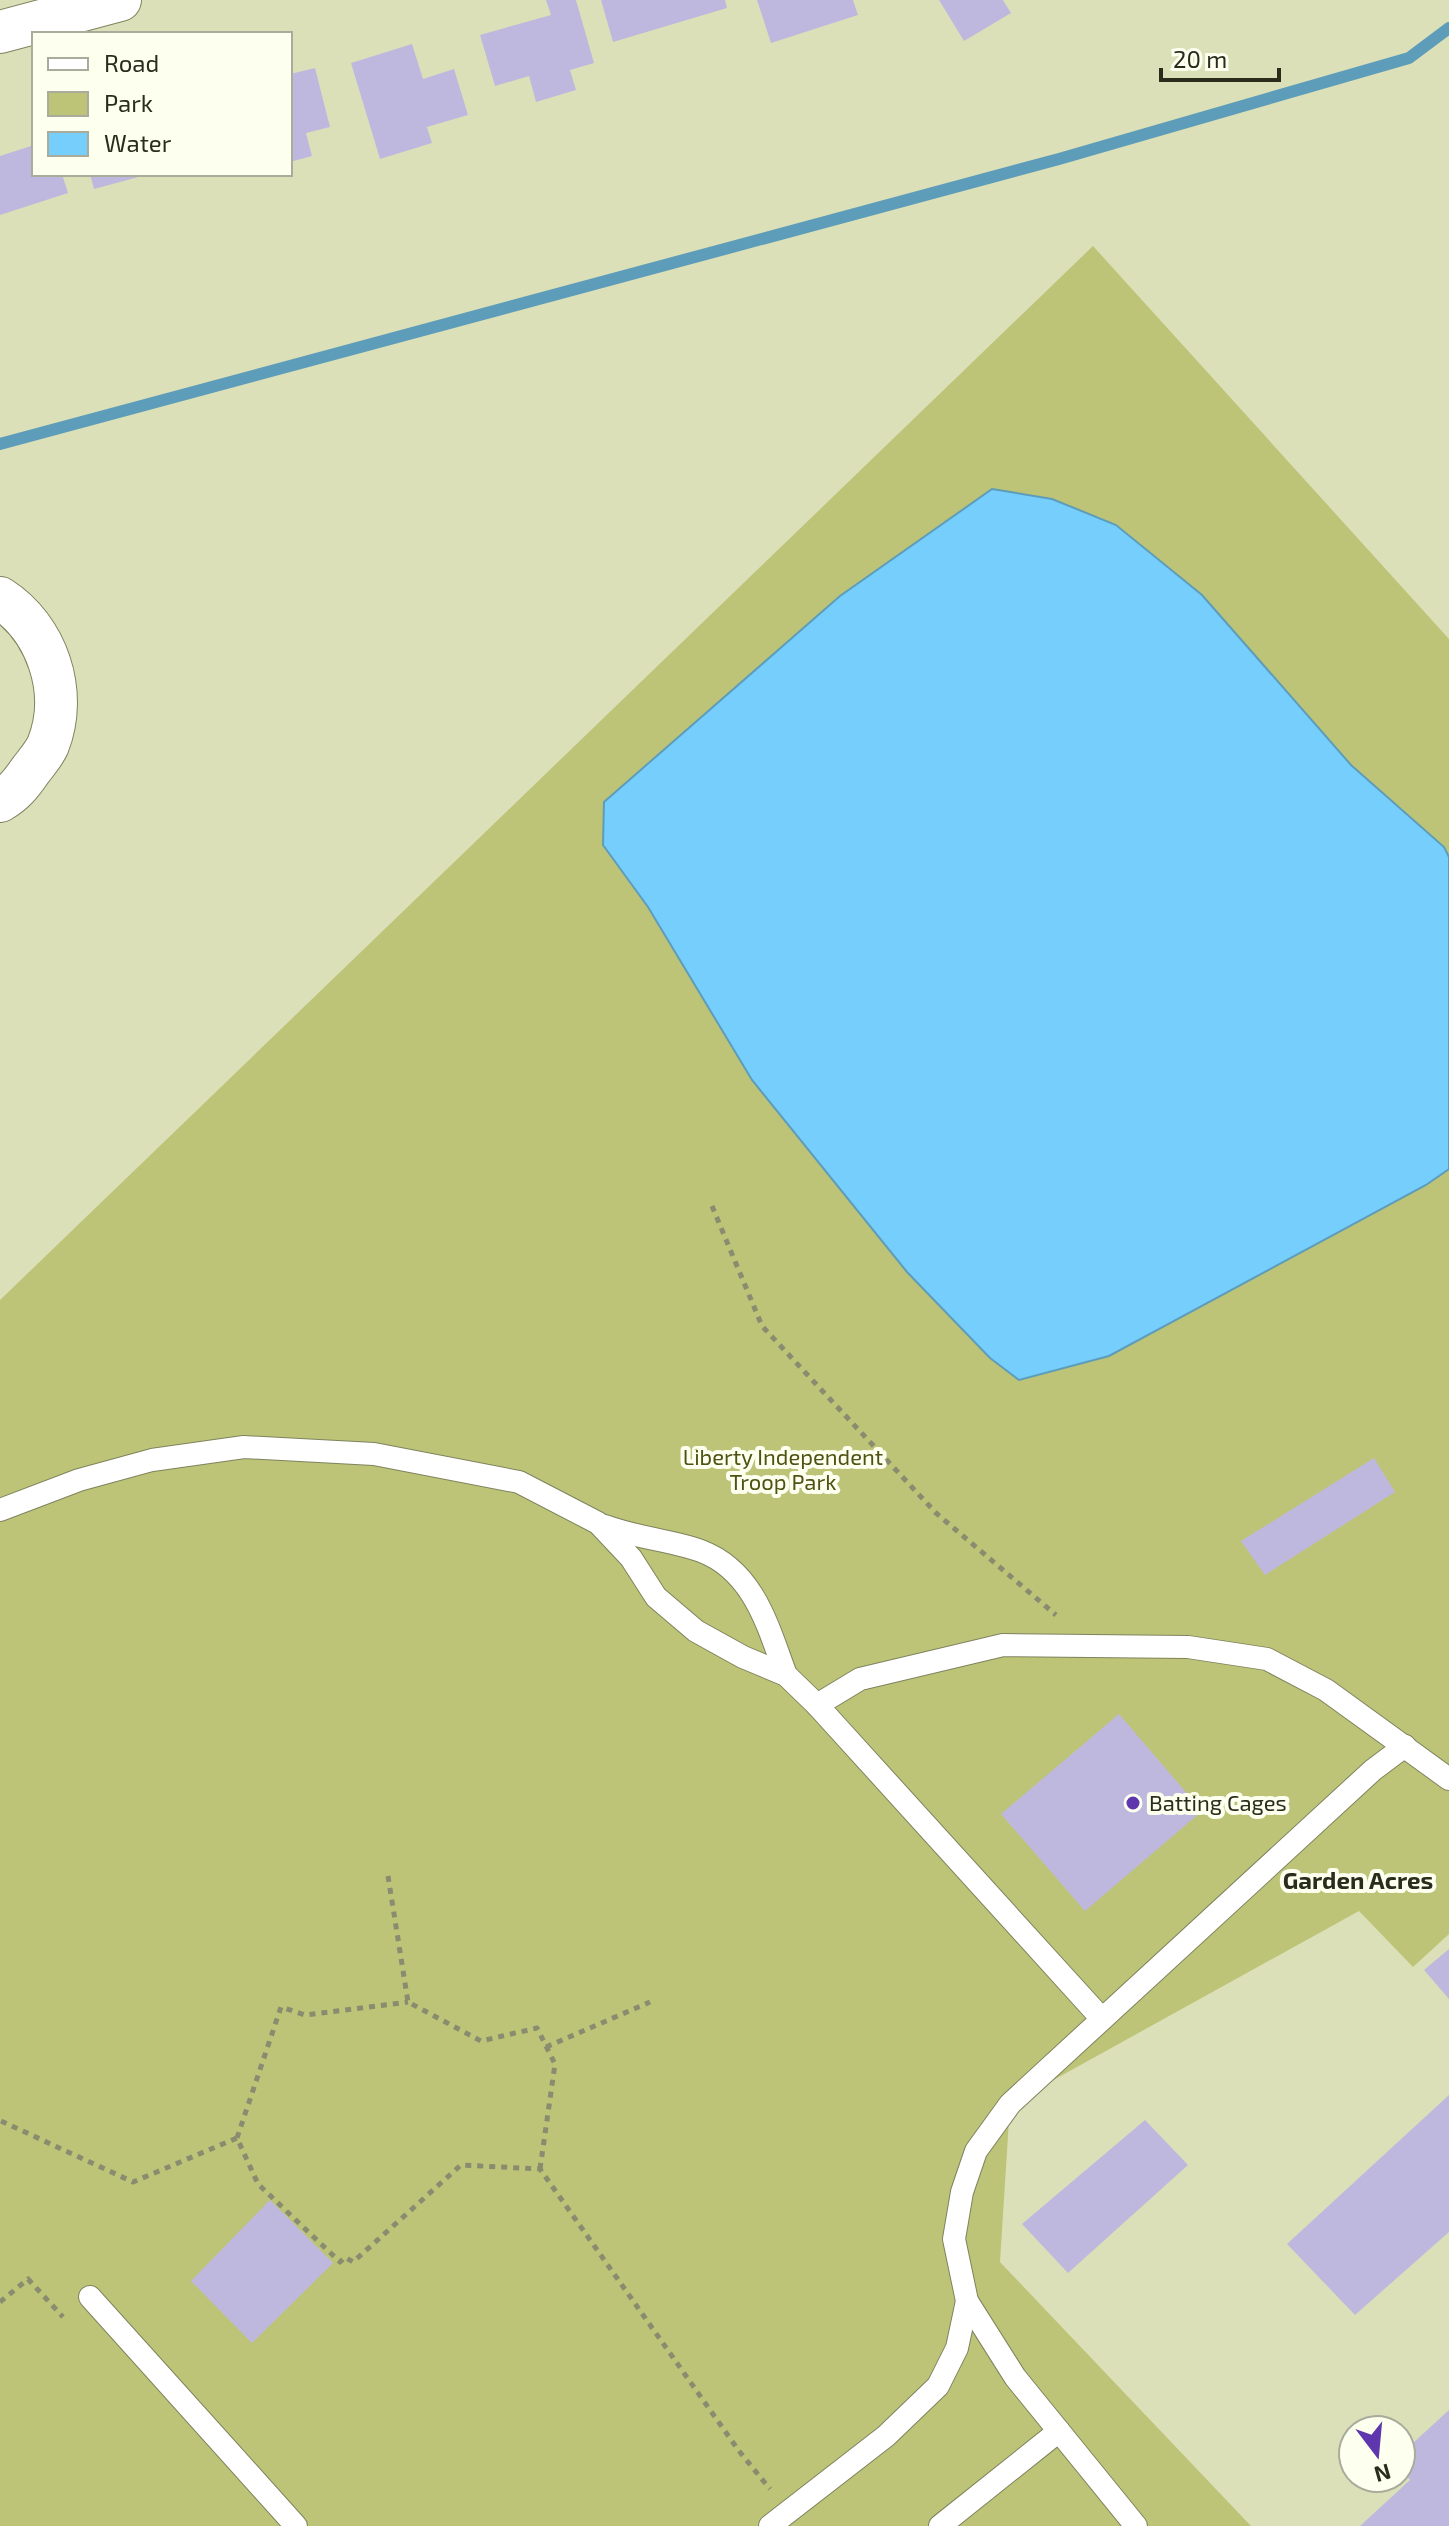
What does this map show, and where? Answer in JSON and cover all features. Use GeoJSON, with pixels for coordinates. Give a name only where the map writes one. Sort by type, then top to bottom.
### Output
{"type":"FeatureCollection","features":[{"type":"Feature","properties":{"kind":"street"},"geometry":{"type":"LineString","coordinates":[[0,32],[120,0]]}},
{"type":"Feature","properties":{"kind":"street"},"geometry":{"type":"LineString","coordinates":[[0,598],[31,625],[51,663],[57,703],[47,746],[15,793],[0,801]]}},
{"type":"Feature","properties":{"kind":"lane"},"geometry":{"type":"LineString","coordinates":[[0,1510],[79,1480],[152,1460],[244,1447],[374,1454],[519,1482],[630,1536],[704,1552],[737,1575],[756,1597],[786,1675]]}},
{"type":"Feature","properties":{"kind":"lane"},"geometry":{"type":"LineString","coordinates":[[598,1523],[631,1558],[656,1597],[696,1631],[743,1657],[786,1675],[817,1705],[1102,2019]]}},
{"type":"Feature","properties":{"kind":"lane"},"geometry":{"type":"LineString","coordinates":[[817,1705],[860,1679],[1003,1645],[1188,1647],[1267,1659],[1326,1690],[1449,1779]]}},
{"type":"Feature","properties":{"kind":"lane"},"geometry":{"type":"LineString","coordinates":[[1128,2524],[1015,2377],[967,2301],[954,2239],[962,2192],[976,2151],[1010,2104],[1373,1770],[1405,1746]]}},
{"type":"Feature","properties":{"kind":"lane"},"geometry":{"type":"LineString","coordinates":[[90,2297],[296,2526]]}},
{"type":"Feature","properties":{"kind":"lane"},"geometry":{"type":"LineString","coordinates":[[770,2526],[886,2436],[938,2386],[957,2348],[967,2301]]}},
{"type":"Feature","properties":{"kind":"lane"},"geometry":{"type":"LineString","coordinates":[[940,2526],[1059,2431]]}},
{"type":"Feature","properties":{"kind":"path"},"geometry":{"type":"LineString","coordinates":[[712,1206],[762,1326],[936,1513],[1094,1646]]}},
{"type":"Feature","properties":{"kind":"path"},"geometry":{"type":"LineString","coordinates":[[388,1876],[408,2002]]}},
{"type":"Feature","properties":{"kind":"path"},"geometry":{"type":"LineString","coordinates":[[540,2169],[461,2165],[353,2262],[345,2257],[340,2262],[258,2184],[237,2138],[281,2007],[305,2015],[408,2002],[481,2041],[537,2028],[555,2064],[540,2169],[739,2451],[789,2511]]}},
{"type":"Feature","properties":{"kind":"path"},"geometry":{"type":"LineString","coordinates":[[546,2047],[650,2002]]}},
{"type":"Feature","properties":{"kind":"path"},"geometry":{"type":"LineString","coordinates":[[1,2121],[133,2182],[237,2138]]}},
{"type":"Feature","properties":{"kind":"green space","name":"Liberty Independent Troop Park"},"geometry":{"type":"Polygon","coordinates":[[[1093,246],[1449,639],[1449,1934],[1413,1967],[1359,1911],[1010,2104],[1000,2262],[1251,2526],[0,2526],[0,1300],[1093,246]]]}},
{"type":"Feature","properties":{"kind":"water"},"geometry":{"type":"Polygon","coordinates":[[[992,489],[1052,499],[1116,525],[1202,595],[1351,765],[1444,847],[1449,857],[1449,1169],[1426,1185],[1109,1356],[1019,1380],[990,1358],[907,1272],[752,1080],[648,907],[603,845],[604,802],[840,596],[992,489]]]}},
{"type":"Feature","properties":{"kind":"building"},"geometry":{"type":"Polygon","coordinates":[[[546,0],[576,0],[594,63],[570,70],[576,90],[536,102],[529,76],[495,86],[480,35],[551,15],[546,0]]]}},
{"type":"Feature","properties":{"kind":"building"},"geometry":{"type":"Polygon","coordinates":[[[601,0],[725,0],[727,8],[613,42],[601,0]]]}},
{"type":"Feature","properties":{"kind":"building"},"geometry":{"type":"Polygon","coordinates":[[[757,0],[853,0],[858,15],[771,43],[757,0]]]}},
{"type":"Feature","properties":{"kind":"building"},"geometry":{"type":"Polygon","coordinates":[[[939,0],[1003,0],[1011,13],[964,41],[939,0]]]}},
{"type":"Feature","properties":{"kind":"building"},"geometry":{"type":"Polygon","coordinates":[[[412,44],[423,79],[454,69],[468,115],[427,127],[432,143],[380,159],[351,63],[412,44]]]}},
{"type":"Feature","properties":{"kind":"building"},"geometry":{"type":"Polygon","coordinates":[[[315,68],[330,127],[306,133],[312,156],[292,161],[292,74],[315,68]]]}},
{"type":"Feature","properties":{"kind":"building"},"geometry":{"type":"Polygon","coordinates":[[[32,146],[32,176],[63,176],[68,193],[0,215],[0,156],[32,146]]]}},
{"type":"Feature","properties":{"kind":"building"},"geometry":{"type":"Polygon","coordinates":[[[91,176],[142,176],[94,189],[91,176]]]}},
{"type":"Feature","properties":{"kind":"building"},"geometry":{"type":"Polygon","coordinates":[[[1374,1458],[1395,1492],[1265,1575],[1241,1541],[1374,1458]]]}},
{"type":"Feature","properties":{"kind":"building"},"geometry":{"type":"Polygon","coordinates":[[[1119,1714],[1202,1811],[1085,1911],[1001,1814],[1119,1714]]]}},
{"type":"Feature","properties":{"kind":"building"},"geometry":{"type":"Polygon","coordinates":[[[1449,1949],[1449,1999],[1424,1970],[1449,1949]]]}},
{"type":"Feature","properties":{"kind":"building"},"geometry":{"type":"Polygon","coordinates":[[[1449,2095],[1449,2232],[1355,2315],[1287,2244],[1449,2095]]]}},
{"type":"Feature","properties":{"kind":"building"},"geometry":{"type":"Polygon","coordinates":[[[1145,2120],[1188,2165],[1068,2273],[1022,2224],[1145,2120]]]}},
{"type":"Feature","properties":{"kind":"building"},"geometry":{"type":"Polygon","coordinates":[[[270,2200],[333,2263],[252,2343],[191,2281],[270,2200]]]}},
{"type":"Feature","properties":{"kind":"building"},"geometry":{"type":"Polygon","coordinates":[[[1449,2410],[1449,2526],[1360,2526],[1395,2494],[1417,2494],[1417,2439],[1449,2410]]]}},
{"type":"Feature","properties":{"kind":"waterway"},"geometry":{"type":"LineString","coordinates":[[0,444],[1059,159],[1409,58],[1449,28]]}},
{"type":"Feature","properties":{"kind":"place","name":"Batting Cages"},"geometry":{"type":"Point","coordinates":[1133,1803]}},
{"type":"Feature","properties":{"kind":"district","name":"Garden Acres"},"geometry":{"type":"Point","coordinates":[1358,1881]}}]}
